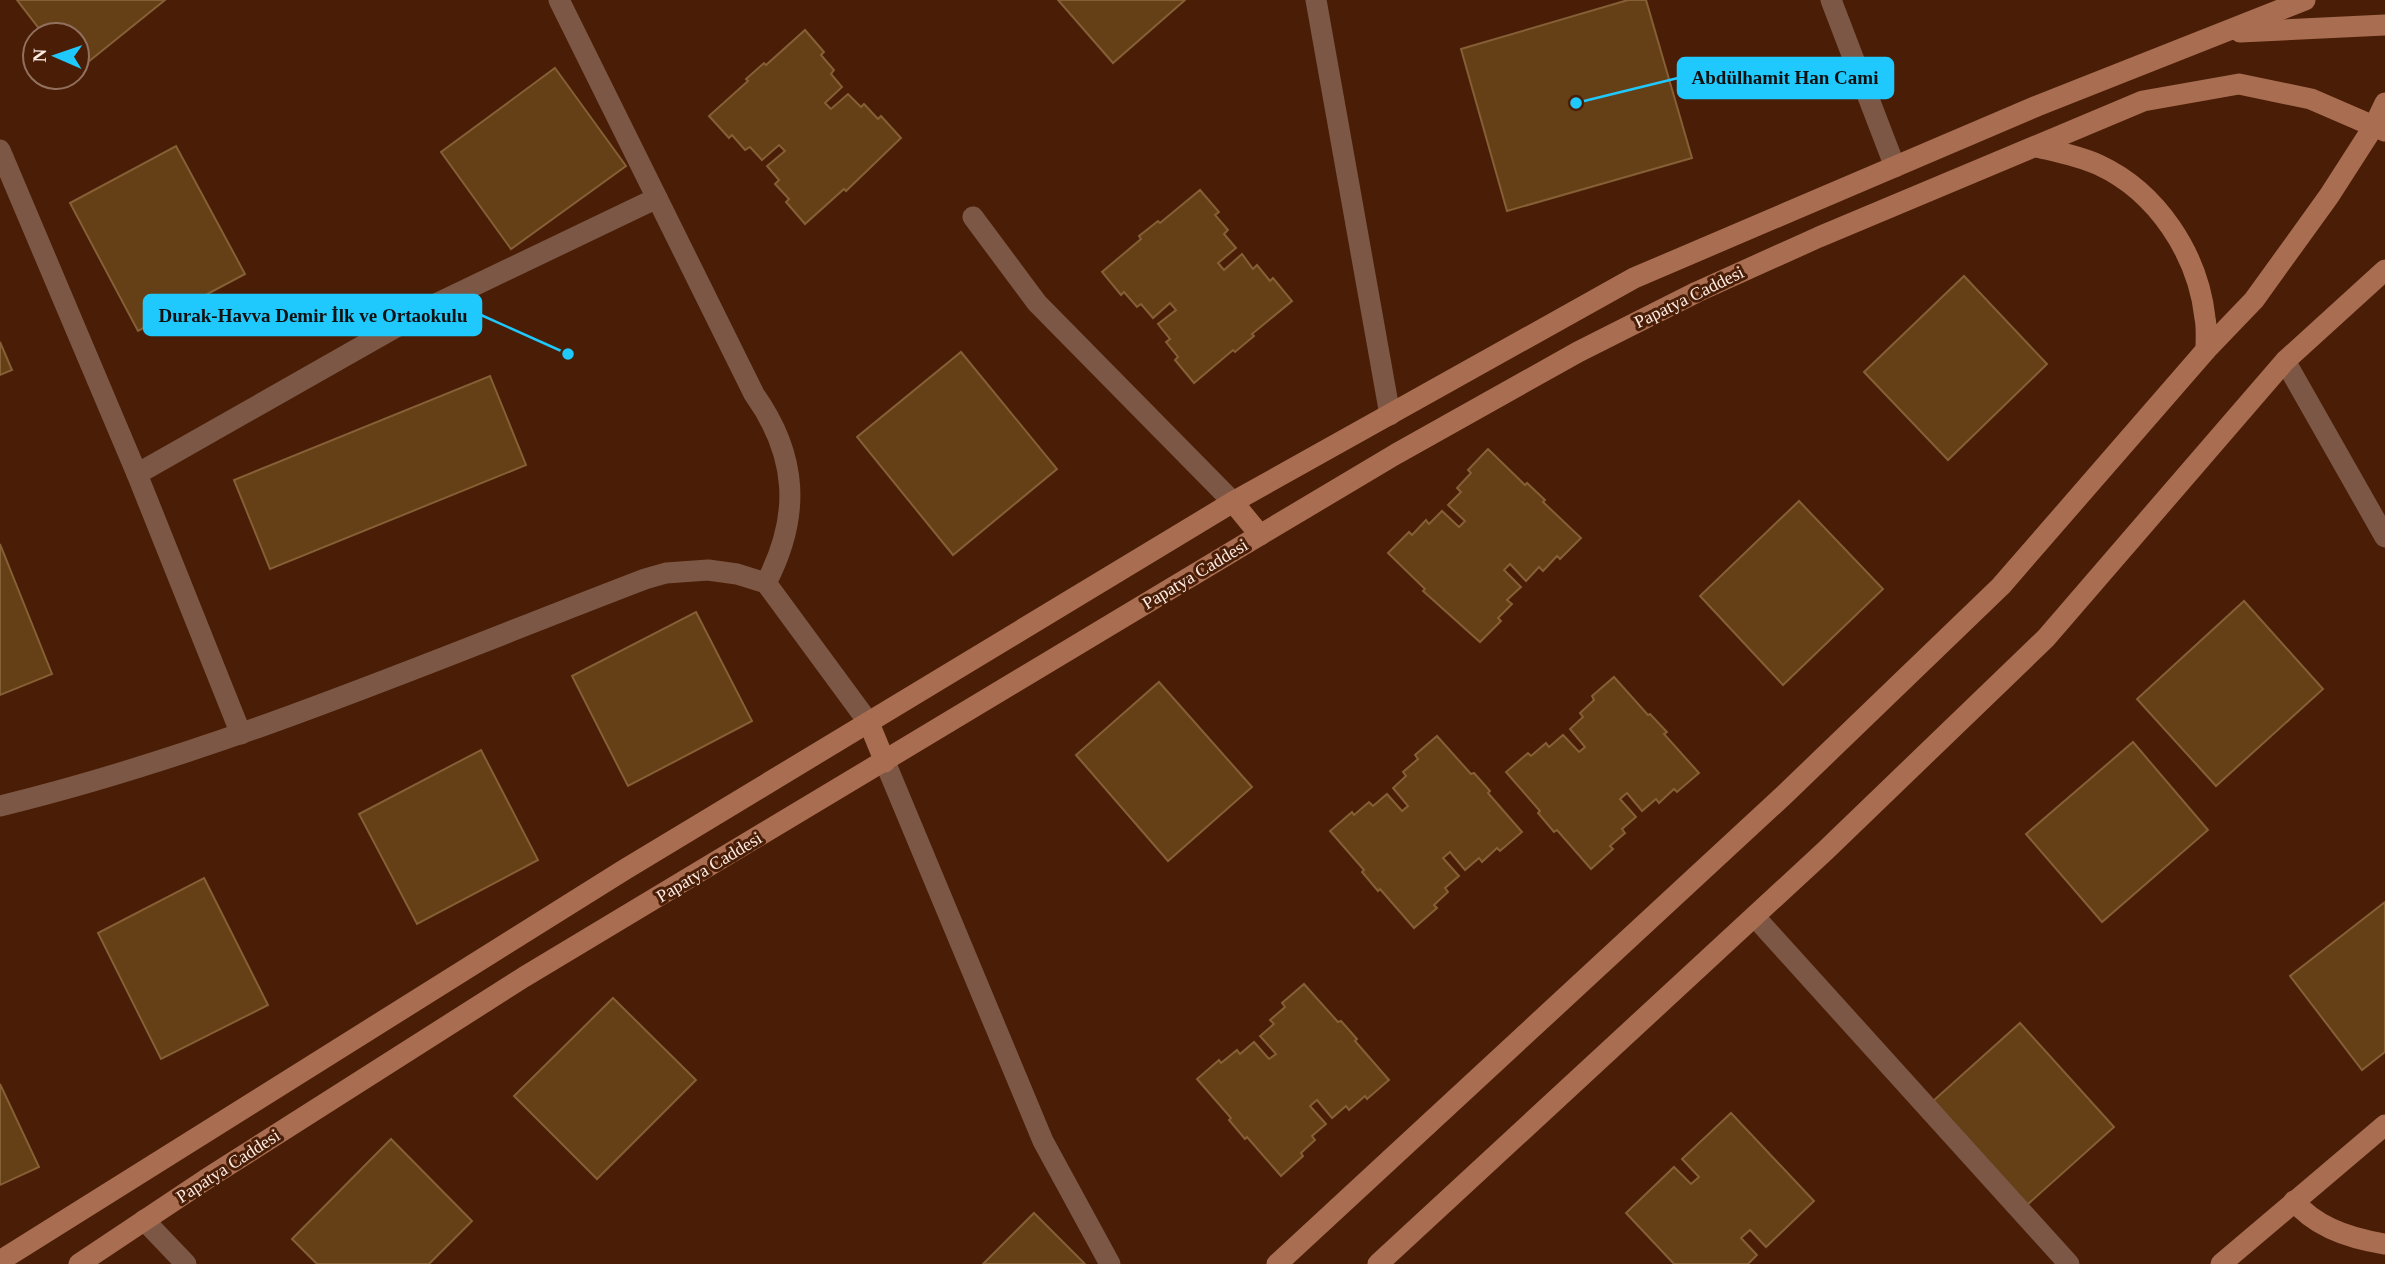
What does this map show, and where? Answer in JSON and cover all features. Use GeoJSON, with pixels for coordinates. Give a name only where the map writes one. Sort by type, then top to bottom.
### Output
{"type":"FeatureCollection","features":[{"type":"Feature","properties":{"kind":"street"},"geometry":{"type":"LineString","coordinates":[[559,0],[754,394],[779,435],[786,458],[790,495],[786,534],[766,583]]}},
{"type":"Feature","properties":{"kind":"street"},"geometry":{"type":"LineString","coordinates":[[1316,0],[1390,415]]}},
{"type":"Feature","properties":{"kind":"street"},"geometry":{"type":"LineString","coordinates":[[1831,0],[1895,167]]}},
{"type":"Feature","properties":{"kind":"street","name":"Papatya Caddesi"},"geometry":{"type":"LineString","coordinates":[[0,1261],[624,870],[1233,502],[1634,278],[2037,106],[2305,0]]}},
{"type":"Feature","properties":{"kind":"street"},"geometry":{"type":"LineString","coordinates":[[2223,33],[2385,25]]}},
{"type":"Feature","properties":{"kind":"street","name":"Papatya Caddesi"},"geometry":{"type":"LineString","coordinates":[[79,1264],[524,977],[1396,454],[1578,352],[1697,292],[1819,237],[2143,101],[2239,85],[2311,99],[2379,128]]}},
{"type":"Feature","properties":{"kind":"street"},"geometry":{"type":"LineString","coordinates":[[1278,1264],[1783,796],[2001,586],[2206,350],[2254,300],[2379,128],[2385,103]]}},
{"type":"Feature","properties":{"kind":"street"},"geometry":{"type":"LineString","coordinates":[[2036,147],[2069,154],[2099,165],[2128,182],[2153,204],[2173,229],[2189,257],[2206,318],[2206,350]]}},
{"type":"Feature","properties":{"kind":"street"},"geometry":{"type":"LineString","coordinates":[[0,150],[137,474],[241,734]]}},
{"type":"Feature","properties":{"kind":"street"},"geometry":{"type":"LineString","coordinates":[[137,474],[440,302],[657,198]]}},
{"type":"Feature","properties":{"kind":"street"},"geometry":{"type":"LineString","coordinates":[[973,217],[1037,303],[1233,502],[1260,535]]}},
{"type":"Feature","properties":{"kind":"street"},"geometry":{"type":"LineString","coordinates":[[1378,1264],[1755,917],[2046,638],[2286,361],[2385,270]]}},
{"type":"Feature","properties":{"kind":"street"},"geometry":{"type":"LineString","coordinates":[[2286,361],[2385,537]]}},
{"type":"Feature","properties":{"kind":"street"},"geometry":{"type":"LineString","coordinates":[[0,806],[88,783],[241,734],[645,579],[666,573],[708,570],[737,574],[766,583],[869,723],[1043,1141],[1110,1264]]}},
{"type":"Feature","properties":{"kind":"street"},"geometry":{"type":"LineString","coordinates":[[1755,917],[2069,1264]]}},
{"type":"Feature","properties":{"kind":"street"},"geometry":{"type":"LineString","coordinates":[[2221,1264],[2385,1125]]}},
{"type":"Feature","properties":{"kind":"street"},"geometry":{"type":"LineString","coordinates":[[2294,1201],[2316,1220],[2338,1232],[2385,1244]]}},
{"type":"Feature","properties":{"kind":"street"},"geometry":{"type":"LineString","coordinates":[[144,1220],[187,1264]]}},
{"type":"Feature","properties":{"kind":"building"},"geometry":{"type":"Polygon","coordinates":[[[17,0],[165,0],[91,60],[91,21],[33,21],[17,0]]]}},
{"type":"Feature","properties":{"kind":"building"},"geometry":{"type":"Polygon","coordinates":[[[1058,0],[1185,0],[1113,63],[1058,0]]]}},
{"type":"Feature","properties":{"kind":"building"},"geometry":{"type":"Polygon","coordinates":[[[1628,0],[1646,0],[1692,158],[1507,211],[1461,49],[1628,0]]]}},
{"type":"Feature","properties":{"kind":"building"},"geometry":{"type":"Polygon","coordinates":[[[805,30],[824,52],[821,55],[834,70],[831,74],[842,87],[825,103],[831,109],[848,94],[861,107],[864,104],[878,119],[881,116],[901,138],[846,191],[844,189],[805,224],[786,202],[789,199],[775,184],[779,180],[767,166],[785,151],[779,145],[762,160],[750,147],[745,150],[732,135],[729,138],[709,116],[748,81],[746,79],[805,30]]]}},
{"type":"Feature","properties":{"kind":"building"},"geometry":{"type":"Polygon","coordinates":[[[555,68],[626,166],[511,249],[441,152],[555,68]]]}},
{"type":"Feature","properties":{"kind":"building"},"geometry":{"type":"Polygon","coordinates":[[[176,146],[245,274],[138,331],[70,203],[176,146]]]}},
{"type":"Feature","properties":{"kind":"building"},"geometry":{"type":"Polygon","coordinates":[[[1200,190],[1219,212],[1215,215],[1228,230],[1224,234],[1236,248],[1218,263],[1224,270],[1242,254],[1253,269],[1257,265],[1270,281],[1273,278],[1292,301],[1235,352],[1233,350],[1194,383],[1175,360],[1178,357],[1166,342],[1170,339],[1158,324],[1176,310],[1170,303],[1153,318],[1141,304],[1137,307],[1124,292],[1121,295],[1102,272],[1141,239],[1139,236],[1158,221],[1160,223],[1200,190]]]}},
{"type":"Feature","properties":{"kind":"building"},"geometry":{"type":"Polygon","coordinates":[[[1964,276],[2047,364],[1948,460],[1864,372],[1964,276]]]}},
{"type":"Feature","properties":{"kind":"building"},"geometry":{"type":"Polygon","coordinates":[[[0,342],[12,370],[0,375],[0,342]]]}},
{"type":"Feature","properties":{"kind":"building"},"geometry":{"type":"Polygon","coordinates":[[[961,352],[1057,469],[953,555],[857,437],[961,352]]]}},
{"type":"Feature","properties":{"kind":"building"},"geometry":{"type":"Polygon","coordinates":[[[490,376],[526,465],[270,569],[234,480],[490,376]]]}},
{"type":"Feature","properties":{"kind":"building"},"geometry":{"type":"Polygon","coordinates":[[[1488,449],[1525,485],[1527,483],[1545,500],[1543,502],[1581,538],[1560,559],[1557,556],[1543,571],[1539,567],[1526,581],[1510,564],[1504,570],[1521,587],[1507,600],[1512,604],[1498,618],[1501,621],[1480,642],[1423,591],[1425,589],[1388,553],[1409,532],[1412,535],[1426,520],[1429,524],[1442,511],[1459,527],[1465,521],[1448,505],[1461,492],[1457,488],[1471,473],[1468,470],[1488,449]]]}},
{"type":"Feature","properties":{"kind":"building"},"geometry":{"type":"Polygon","coordinates":[[[1799,501],[1883,589],[1783,685],[1700,596],[1799,501]]]}},
{"type":"Feature","properties":{"kind":"building"},"geometry":{"type":"Polygon","coordinates":[[[0,544],[52,674],[0,695],[0,544]]]}},
{"type":"Feature","properties":{"kind":"building"},"geometry":{"type":"Polygon","coordinates":[[[2244,601],[2323,689],[2216,786],[2137,699],[2244,601]]]}},
{"type":"Feature","properties":{"kind":"building"},"geometry":{"type":"Polygon","coordinates":[[[696,612],[752,721],[628,786],[572,676],[696,612]]]}},
{"type":"Feature","properties":{"kind":"building"},"geometry":{"type":"Polygon","coordinates":[[[1614,677],[1667,732],[1664,734],[1699,773],[1677,792],[1674,789],[1659,803],[1656,799],[1642,811],[1627,793],[1620,799],[1636,817],[1622,829],[1625,833],[1610,846],[1613,849],[1591,869],[1557,830],[1554,832],[1538,813],[1540,811],[1506,772],[1528,753],[1531,756],[1546,743],[1549,747],[1563,735],[1579,752],[1585,747],[1570,729],[1583,717],[1580,713],[1594,700],[1592,696],[1614,677]]]}},
{"type":"Feature","properties":{"kind":"building"},"geometry":{"type":"Polygon","coordinates":[[[1159,682],[1252,787],[1168,861],[1076,755],[1159,682]]]}},
{"type":"Feature","properties":{"kind":"building"},"geometry":{"type":"Polygon","coordinates":[[[1437,736],[1490,791],[1488,793],[1522,832],[1500,851],[1497,848],[1482,862],[1479,858],[1465,870],[1450,852],[1443,858],[1459,876],[1445,888],[1448,892],[1434,905],[1437,908],[1414,928],[1380,889],[1378,891],[1362,872],[1364,870],[1330,831],[1352,812],[1354,815],[1369,802],[1373,806],[1387,794],[1402,811],[1408,806],[1393,788],[1406,776],[1403,772],[1418,759],[1415,755],[1437,736]]]}},
{"type":"Feature","properties":{"kind":"building"},"geometry":{"type":"Polygon","coordinates":[[[2133,742],[2208,830],[2102,922],[2026,834],[2133,742]]]}},
{"type":"Feature","properties":{"kind":"building"},"geometry":{"type":"Polygon","coordinates":[[[481,750],[538,860],[417,924],[359,814],[481,750]]]}},
{"type":"Feature","properties":{"kind":"building"},"geometry":{"type":"Polygon","coordinates":[[[204,878],[268,1005],[161,1059],[98,933],[204,878]]]}},
{"type":"Feature","properties":{"kind":"building"},"geometry":{"type":"Polygon","coordinates":[[[2385,902],[2385,1052],[2362,1070],[2290,976],[2385,902]]]}},
{"type":"Feature","properties":{"kind":"building"},"geometry":{"type":"Polygon","coordinates":[[[1304,984],[1357,1039],[1355,1041],[1389,1080],[1367,1099],[1365,1096],[1349,1110],[1346,1106],[1332,1118],[1317,1100],[1310,1106],[1326,1124],[1312,1136],[1315,1140],[1301,1153],[1303,1156],[1281,1176],[1247,1137],[1245,1139],[1229,1120],[1231,1118],[1197,1079],[1219,1060],[1221,1063],[1237,1050],[1240,1054],[1254,1042],[1269,1059],[1276,1054],[1260,1036],[1274,1024],[1270,1020],[1285,1007],[1282,1003],[1304,984]]]}},
{"type":"Feature","properties":{"kind":"building"},"geometry":{"type":"Polygon","coordinates":[[[613,998],[696,1080],[597,1179],[514,1096],[613,998]]]}},
{"type":"Feature","properties":{"kind":"building"},"geometry":{"type":"Polygon","coordinates":[[[2020,1023],[2114,1127],[2027,1205],[1933,1101],[2020,1023]]]}},
{"type":"Feature","properties":{"kind":"building"},"geometry":{"type":"Polygon","coordinates":[[[0,1084],[39,1167],[0,1185],[0,1084]]]}},
{"type":"Feature","properties":{"kind":"building"},"geometry":{"type":"Polygon","coordinates":[[[1731,1113],[1814,1201],[1766,1247],[1750,1230],[1741,1238],[1757,1255],[1748,1264],[1674,1264],[1626,1213],[1674,1167],[1691,1184],[1699,1177],[1682,1159],[1731,1113]]]}},
{"type":"Feature","properties":{"kind":"building"},"geometry":{"type":"Polygon","coordinates":[[[391,1139],[472,1221],[429,1264],[317,1264],[292,1239],[391,1139]]]}},
{"type":"Feature","properties":{"kind":"building"},"geometry":{"type":"Polygon","coordinates":[[[1034,1213],[1085,1264],[983,1264],[1034,1213]]]}},
{"type":"Feature","properties":{"kind":"place","name":"Abdülhamit Han Cami"},"geometry":{"type":"Point","coordinates":[1576,103]}},
{"type":"Feature","properties":{"kind":"place","name":"Durak-Havva Demir İlk ve Ortaokulu"},"geometry":{"type":"Point","coordinates":[568,354]}}]}
